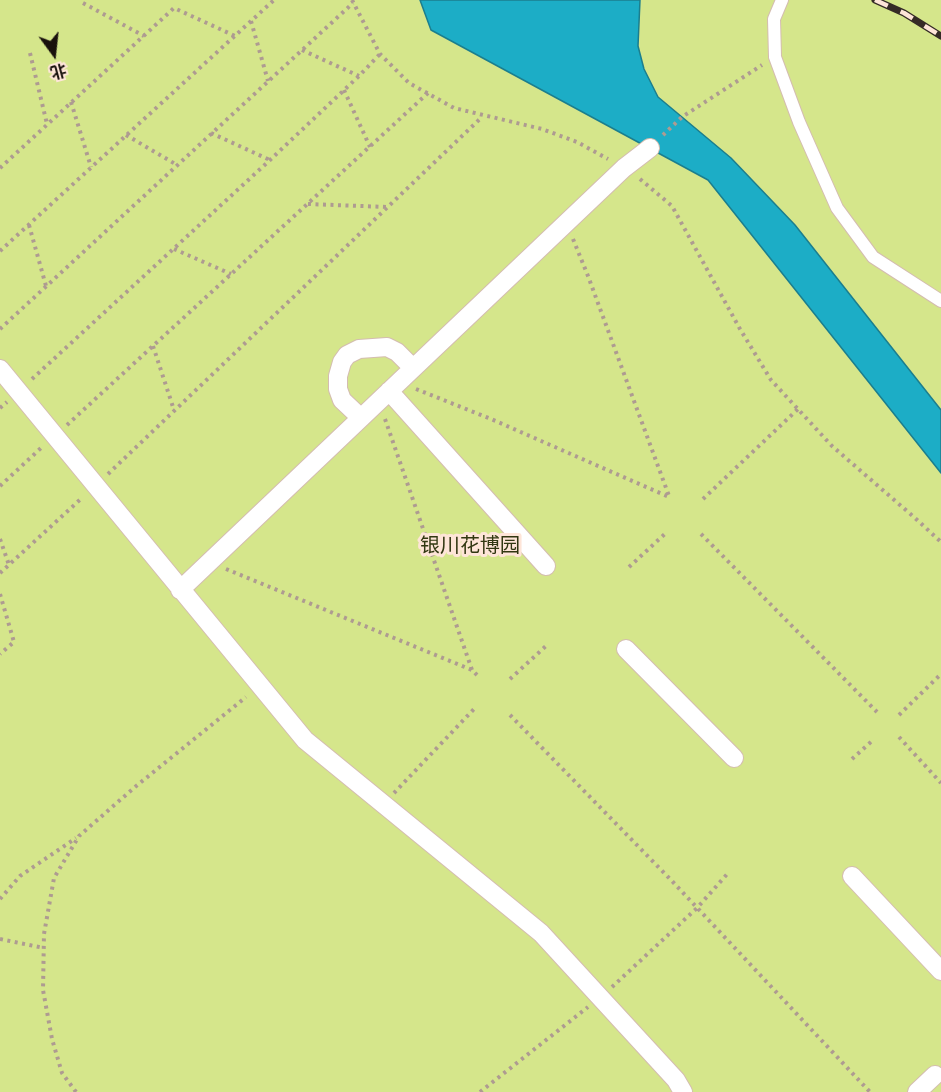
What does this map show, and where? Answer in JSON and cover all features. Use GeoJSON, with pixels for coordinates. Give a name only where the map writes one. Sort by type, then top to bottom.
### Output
{"type":"FeatureCollection","features":[{"type":"Feature","properties":{"kind":"street"},"geometry":{"type":"LineString","coordinates":[[180,590],[624,168],[650,148]]}},
{"type":"Feature","properties":{"kind":"street"},"geometry":{"type":"LineString","coordinates":[[361,418],[342,400],[338,389],[338,376],[342,362],[347,355],[359,348],[387,347],[397,352],[413,368]]}},
{"type":"Feature","properties":{"kind":"street"},"geometry":{"type":"LineString","coordinates":[[0,369],[305,740],[541,933],[676,1080],[683,1092]]}},
{"type":"Feature","properties":{"kind":"street"},"geometry":{"type":"LineString","coordinates":[[389,392],[546,566]]}},
{"type":"Feature","properties":{"kind":"street"},"geometry":{"type":"LineString","coordinates":[[626,649],[734,758]]}},
{"type":"Feature","properties":{"kind":"street"},"geometry":{"type":"LineString","coordinates":[[852,876],[941,971]]}},
{"type":"Feature","properties":{"kind":"street"},"geometry":{"type":"LineString","coordinates":[[917,1092],[935,1075]]}},
{"type":"Feature","properties":{"kind":"lane"},"geometry":{"type":"LineString","coordinates":[[782,0],[774,19],[775,57],[799,122],[837,208],[873,257],[941,302]]}},
{"type":"Feature","properties":{"kind":"path"},"geometry":{"type":"LineString","coordinates":[[0,251],[274,0]]}},
{"type":"Feature","properties":{"kind":"path"},"geometry":{"type":"LineString","coordinates":[[0,328],[302,50],[352,1],[380,54],[409,83],[454,108],[542,129],[577,142],[648,184],[672,206],[755,356],[771,380],[832,447],[941,542]]}},
{"type":"Feature","properties":{"kind":"path"},"geometry":{"type":"LineString","coordinates":[[83,3],[144,36]]}},
{"type":"Feature","properties":{"kind":"path"},"geometry":{"type":"LineString","coordinates":[[0,168],[174,8],[235,36]]}},
{"type":"Feature","properties":{"kind":"path"},"geometry":{"type":"LineString","coordinates":[[251,21],[268,81]]}},
{"type":"Feature","properties":{"kind":"path"},"geometry":{"type":"LineString","coordinates":[[302,50],[359,76]]}},
{"type":"Feature","properties":{"kind":"path"},"geometry":{"type":"LineString","coordinates":[[30,53],[47,124]]}},
{"type":"Feature","properties":{"kind":"path"},"geometry":{"type":"LineString","coordinates":[[0,408],[270,160],[380,54]]}},
{"type":"Feature","properties":{"kind":"path"},"geometry":{"type":"LineString","coordinates":[[650,148],[682,117],[775,57]]}},
{"type":"Feature","properties":{"kind":"path"},"geometry":{"type":"LineString","coordinates":[[344,90],[370,147]]}},
{"type":"Feature","properties":{"kind":"path"},"geometry":{"type":"LineString","coordinates":[[0,486],[428,93]]}},
{"type":"Feature","properties":{"kind":"path"},"geometry":{"type":"LineString","coordinates":[[71,102],[92,167]]}},
{"type":"Feature","properties":{"kind":"path"},"geometry":{"type":"LineString","coordinates":[[0,573],[95,486],[483,116]]}},
{"type":"Feature","properties":{"kind":"path"},"geometry":{"type":"LineString","coordinates":[[211,134],[270,160]]}},
{"type":"Feature","properties":{"kind":"path"},"geometry":{"type":"LineString","coordinates":[[126,135],[177,165]]}},
{"type":"Feature","properties":{"kind":"path"},"geometry":{"type":"LineString","coordinates":[[307,204],[388,207]]}},
{"type":"Feature","properties":{"kind":"path"},"geometry":{"type":"LineString","coordinates":[[389,392],[491,419],[669,497],[588,276],[566,223]]}},
{"type":"Feature","properties":{"kind":"path"},"geometry":{"type":"LineString","coordinates":[[28,225],[46,286]]}},
{"type":"Feature","properties":{"kind":"path"},"geometry":{"type":"LineString","coordinates":[[174,249],[231,274]]}},
{"type":"Feature","properties":{"kind":"path"},"geometry":{"type":"LineString","coordinates":[[153,346],[174,410]]}},
{"type":"Feature","properties":{"kind":"path"},"geometry":{"type":"LineString","coordinates":[[389,392],[472,670]]}},
{"type":"Feature","properties":{"kind":"path"},"geometry":{"type":"LineString","coordinates":[[703,500],[798,409]]}},
{"type":"Feature","properties":{"kind":"path"},"geometry":{"type":"LineString","coordinates":[[629,567],[667,532]]}},
{"type":"Feature","properties":{"kind":"path"},"geometry":{"type":"LineString","coordinates":[[700,534],[877,712]]}},
{"type":"Feature","properties":{"kind":"path"},"geometry":{"type":"LineString","coordinates":[[0,539],[9,565]]}},
{"type":"Feature","properties":{"kind":"path"},"geometry":{"type":"LineString","coordinates":[[209,562],[472,670],[479,677]]}},
{"type":"Feature","properties":{"kind":"path"},"geometry":{"type":"LineString","coordinates":[[0,594],[14,642],[0,654]]}},
{"type":"Feature","properties":{"kind":"path"},"geometry":{"type":"LineString","coordinates":[[510,679],[546,646]]}},
{"type":"Feature","properties":{"kind":"path"},"geometry":{"type":"LineString","coordinates":[[899,715],[941,674]]}},
{"type":"Feature","properties":{"kind":"path"},"geometry":{"type":"LineString","coordinates":[[0,899],[20,876],[79,836],[135,787],[260,686]]}},
{"type":"Feature","properties":{"kind":"path"},"geometry":{"type":"LineString","coordinates":[[382,805],[474,709]]}},
{"type":"Feature","properties":{"kind":"path"},"geometry":{"type":"LineString","coordinates":[[510,715],[678,888],[870,1092]]}},
{"type":"Feature","properties":{"kind":"path"},"geometry":{"type":"LineString","coordinates":[[898,737],[941,783]]}},
{"type":"Feature","properties":{"kind":"path"},"geometry":{"type":"LineString","coordinates":[[852,759],[873,740]]}},
{"type":"Feature","properties":{"kind":"path"},"geometry":{"type":"LineString","coordinates":[[76,1092],[62,1074],[52,1039],[43,990],[44,934],[54,878],[79,836]]}},
{"type":"Feature","properties":{"kind":"path"},"geometry":{"type":"LineString","coordinates":[[0,939],[44,948]]}},
{"type":"Feature","properties":{"kind":"green space","name":"银川花博园"},"geometry":{"type":"Polygon","coordinates":[[[0,0],[941,0],[941,1092],[0,1092],[0,0]]]}},
{"type":"Feature","properties":{"kind":"water"},"geometry":{"type":"Polygon","coordinates":[[[420,0],[640,0],[638,46],[644,69],[658,97],[731,158],[795,225],[941,410],[941,473],[708,180],[431,30],[420,0]]]}},
{"type":"Feature","properties":{"kind":"railway"},"geometry":{"type":"LineString","coordinates":[[875,0],[904,13],[941,36]]}}]}
